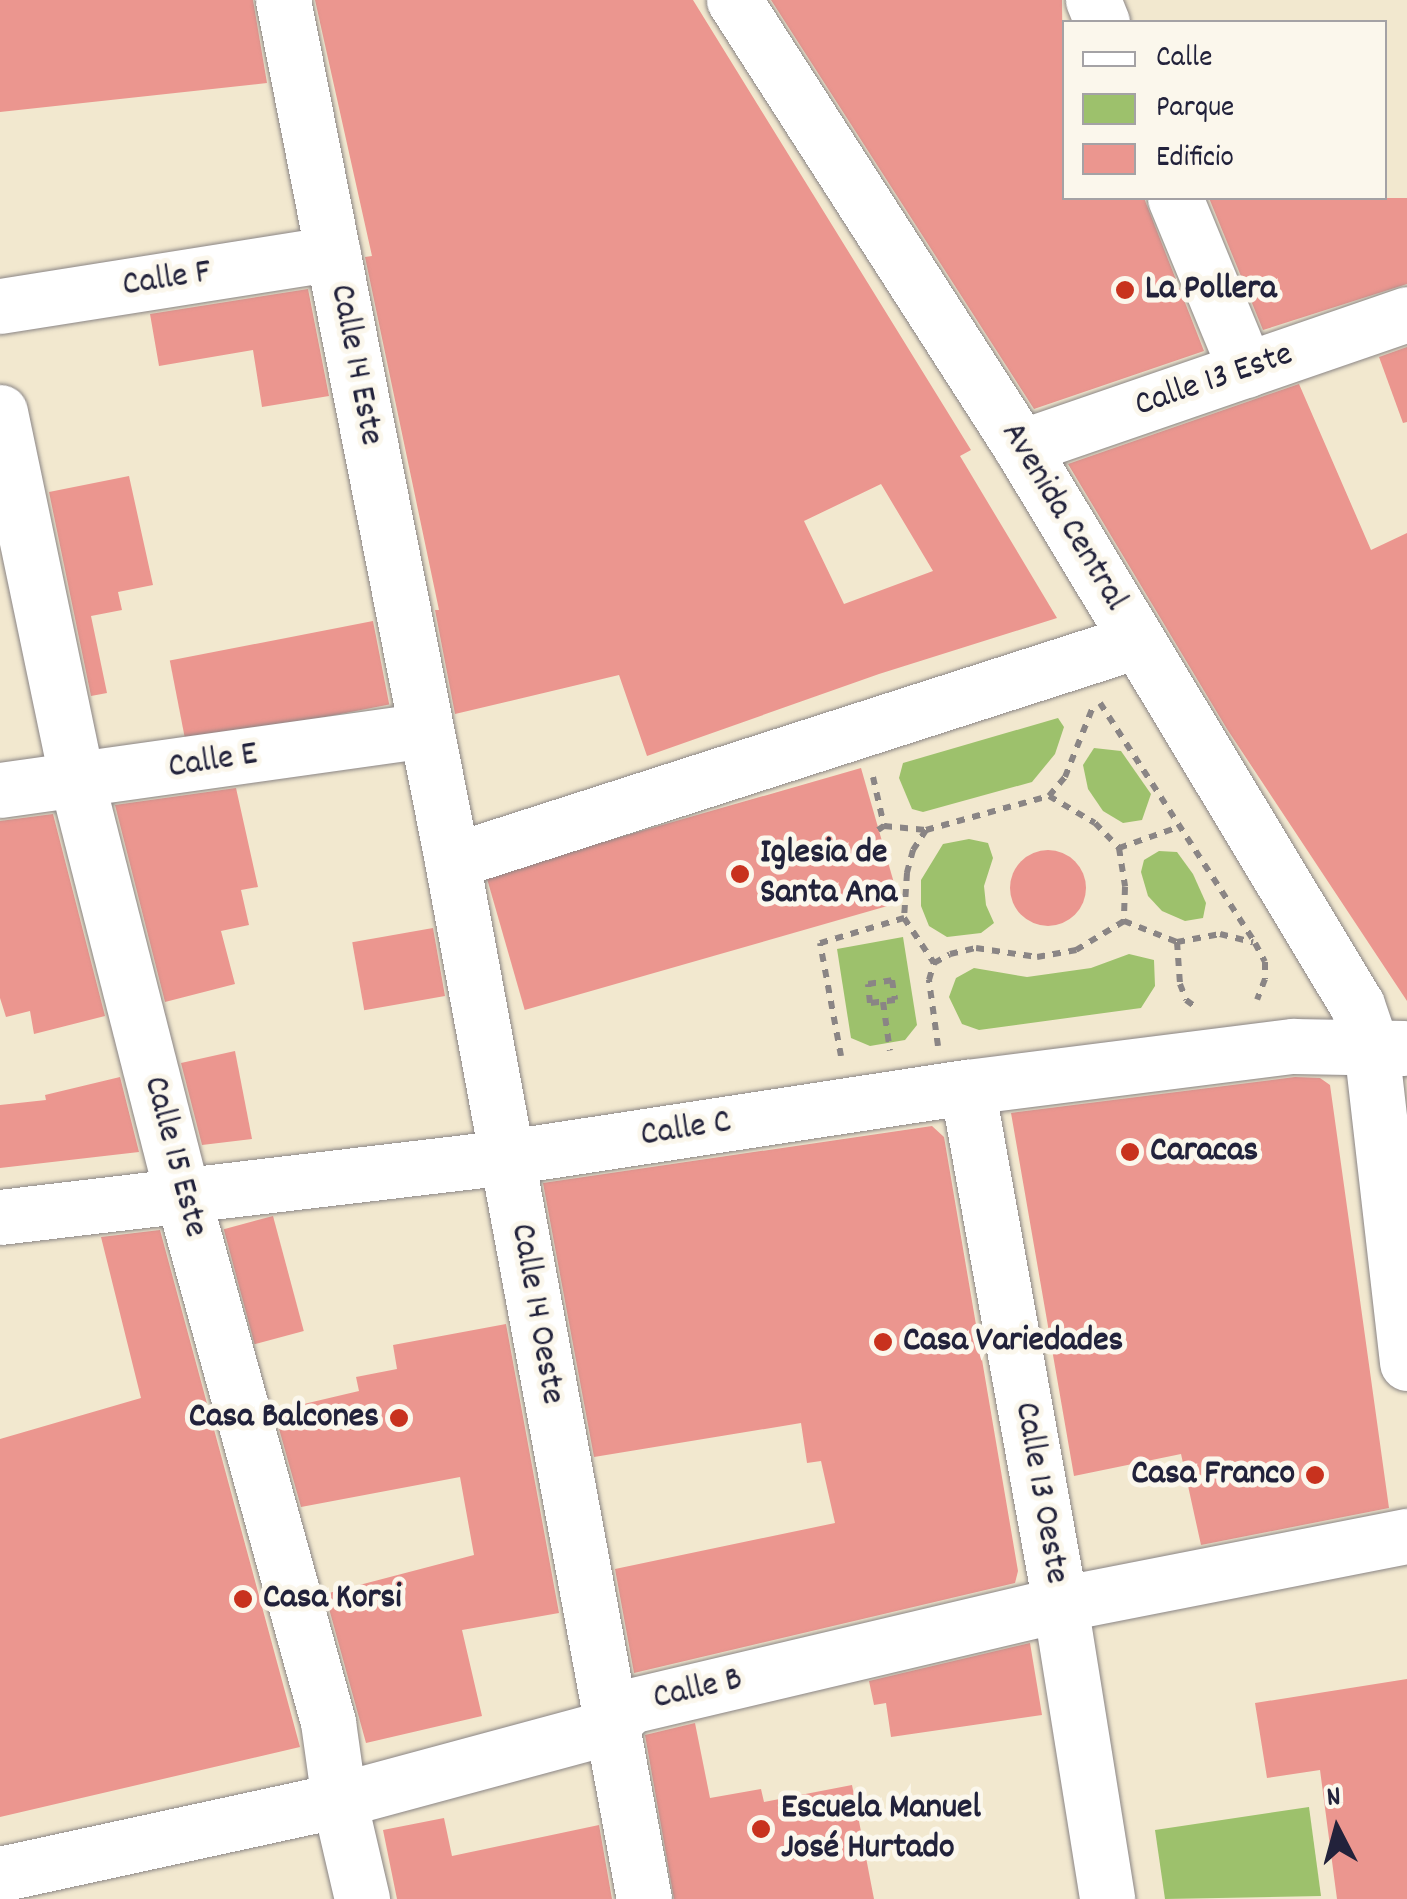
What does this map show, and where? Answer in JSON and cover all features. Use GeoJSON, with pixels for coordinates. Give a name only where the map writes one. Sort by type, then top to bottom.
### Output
{"type":"FeatureCollection","features":[{"type":"Feature","properties":{"kind":"street","name":"Calle 14 Este"},"geometry":{"type":"LineString","coordinates":[[283,0],[426,730]]}},
{"type":"Feature","properties":{"kind":"street","name":"Avenida Central"},"geometry":{"type":"LineString","coordinates":[[734,0],[1021,446],[1357,1005],[1389,1047],[1407,1362]]}},
{"type":"Feature","properties":{"kind":"street"},"geometry":{"type":"LineString","coordinates":[[1175,200],[1246,370]]}},
{"type":"Feature","properties":{"kind":"street","name":"Calle F"},"geometry":{"type":"LineString","coordinates":[[0,306],[333,252]]}},
{"type":"Feature","properties":{"kind":"street","name":"Calle 13 Este"},"geometry":{"type":"LineString","coordinates":[[1021,446],[1407,314]]}},
{"type":"Feature","properties":{"kind":"street","name":"Calle 15 Este"},"geometry":{"type":"LineString","coordinates":[[0,412],[77,782],[183,1197],[328,1722],[339,1800],[362,1899]]}},
{"type":"Feature","properties":{"kind":"street"},"geometry":{"type":"LineString","coordinates":[[452,861],[1137,641]]}},
{"type":"Feature","properties":{"kind":"street","name":"Calle E"},"geometry":{"type":"LineString","coordinates":[[0,790],[426,730]]}},
{"type":"Feature","properties":{"kind":"street","name":"Calle 14 Oeste"},"geometry":{"type":"LineString","coordinates":[[426,730],[644,1899]]}},
{"type":"Feature","properties":{"kind":"street","name":"Calle C"},"geometry":{"type":"LineString","coordinates":[[0,1217],[508,1157],[953,1070],[1293,1046],[1389,1047]]}},
{"type":"Feature","properties":{"kind":"street","name":"Calle 13 Oeste"},"geometry":{"type":"LineString","coordinates":[[953,1070],[1060,1604],[1107,1899]]}},
{"type":"Feature","properties":{"kind":"street","name":"Calle B"},"geometry":{"type":"LineString","coordinates":[[0,1874],[339,1800],[609,1727],[630,1706],[1060,1604],[1407,1536]]}},
{"type":"Feature","properties":{"kind":"path"},"geometry":{"type":"LineString","coordinates":[[878,830],[884,826],[926,830],[1050,796],[1065,777],[1097,698],[1265,962],[1265,979],[1256,1003]]}},
{"type":"Feature","properties":{"kind":"path"},"geometry":{"type":"LineString","coordinates":[[1050,796],[1095,822],[1119,848],[1125,887],[1124,922]]}},
{"type":"Feature","properties":{"kind":"path"},"geometry":{"type":"LineString","coordinates":[[1119,848],[1181,826]]}},
{"type":"Feature","properties":{"kind":"path"},"geometry":{"type":"LineString","coordinates":[[926,830],[913,850],[907,873],[904,918],[934,963]]}},
{"type":"Feature","properties":{"kind":"path"},"geometry":{"type":"LineString","coordinates":[[842,1065],[820,943],[904,918]]}},
{"type":"Feature","properties":{"kind":"path"},"geometry":{"type":"LineString","coordinates":[[1124,922],[1178,942],[1220,934],[1255,943]]}},
{"type":"Feature","properties":{"kind":"path"},"geometry":{"type":"LineString","coordinates":[[934,963],[976,948],[1037,957],[1076,950],[1124,922]]}},
{"type":"Feature","properties":{"kind":"path"},"geometry":{"type":"LineString","coordinates":[[1178,942],[1180,984],[1186,1000],[1203,1013]]}},
{"type":"Feature","properties":{"kind":"path"},"geometry":{"type":"LineString","coordinates":[[934,963],[929,980],[953,1070]]}},
{"type":"Feature","properties":{"kind":"path"},"geometry":{"type":"LineString","coordinates":[[892,980],[895,1000],[883,1002],[870,1003],[868,984],[892,980]]}},
{"type":"Feature","properties":{"kind":"path"},"geometry":{"type":"LineString","coordinates":[[883,1002],[891,1057]]}},
{"type":"Feature","properties":{"kind":"green space"},"geometry":{"type":"Polygon","coordinates":[[[1058,718],[1064,727],[1055,754],[1032,782],[923,812],[912,809],[899,778],[903,763],[1058,718]]]}},
{"type":"Feature","properties":{"kind":"green space"},"geometry":{"type":"Polygon","coordinates":[[[1094,748],[1121,751],[1151,794],[1142,820],[1123,823],[1103,811],[1088,789],[1083,765],[1094,748]]]}},
{"type":"Feature","properties":{"kind":"green space"},"geometry":{"type":"Polygon","coordinates":[[[969,839],[988,843],[993,858],[984,886],[986,905],[994,923],[981,933],[947,937],[929,926],[921,906],[921,880],[943,844],[969,839]]]}},
{"type":"Feature","properties":{"kind":"green space"},"geometry":{"type":"Polygon","coordinates":[[[1159,851],[1177,852],[1193,874],[1206,903],[1203,918],[1185,921],[1162,911],[1148,896],[1141,872],[1144,860],[1159,851]]]}},
{"type":"Feature","properties":{"kind":"green space"},"geometry":{"type":"Polygon","coordinates":[[[903,937],[917,1025],[905,1040],[870,1046],[851,1038],[837,949],[903,937]]]}},
{"type":"Feature","properties":{"kind":"green space"},"geometry":{"type":"Polygon","coordinates":[[[1129,954],[1154,960],[1155,986],[1141,1008],[979,1030],[962,1024],[949,997],[956,978],[974,968],[1027,977],[1091,968],[1129,954]]]}},
{"type":"Feature","properties":{"kind":"green space"},"geometry":{"type":"Polygon","coordinates":[[[1309,1807],[1321,1896],[1165,1899],[1155,1830],[1309,1807]]]}},
{"type":"Feature","properties":{"kind":"building"},"geometry":{"type":"Polygon","coordinates":[[[0,0],[253,0],[267,83],[0,112],[0,0]]]}},
{"type":"Feature","properties":{"kind":"building"},"geometry":{"type":"Polygon","coordinates":[[[315,0],[693,0],[971,450],[960,456],[1057,618],[879,674],[647,756],[619,675],[455,714],[435,610],[439,610],[365,257],[372,256],[315,0]],[[881,484],[804,521],[844,604],[933,571],[881,484]]]}},
{"type":"Feature","properties":{"kind":"building"},"geometry":{"type":"Polygon","coordinates":[[[771,0],[1062,0],[1062,200],[1145,200],[1204,351],[1034,409],[771,0]]]}},
{"type":"Feature","properties":{"kind":"building"},"geometry":{"type":"Polygon","coordinates":[[[1407,198],[1407,284],[1263,330],[1210,200],[1407,198]]]}},
{"type":"Feature","properties":{"kind":"building"},"geometry":{"type":"Polygon","coordinates":[[[308,289],[329,396],[262,407],[253,350],[159,366],[150,314],[308,289]]]}},
{"type":"Feature","properties":{"kind":"building"},"geometry":{"type":"Polygon","coordinates":[[[1407,347],[1407,422],[1403,423],[1379,357],[1407,347]]]}},
{"type":"Feature","properties":{"kind":"building"},"geometry":{"type":"Polygon","coordinates":[[[1299,384],[1371,550],[1407,533],[1407,1001],[1227,729],[1068,464],[1299,384]]]}},
{"type":"Feature","properties":{"kind":"building"},"geometry":{"type":"Polygon","coordinates":[[[129,476],[153,585],[118,592],[122,610],[91,616],[107,693],[91,696],[49,492],[129,476]]]}},
{"type":"Feature","properties":{"kind":"building"},"geometry":{"type":"Polygon","coordinates":[[[373,621],[389,704],[186,744],[170,660],[373,621]]]}},
{"type":"Feature","properties":{"kind":"building","name":"Iglesia de Santa Ana"},"geometry":{"type":"Polygon","coordinates":[[[861,768],[900,903],[525,1010],[486,875],[861,768]]]}},
{"type":"Feature","properties":{"kind":"building"},"geometry":{"type":"Polygon","coordinates":[[[236,788],[258,887],[241,890],[249,925],[221,931],[235,984],[165,1002],[115,805],[236,788]]]}},
{"type":"Feature","properties":{"kind":"building"},"geometry":{"type":"Polygon","coordinates":[[[53,814],[105,1016],[34,1034],[30,1011],[6,1017],[0,998],[0,821],[53,814]]]}},
{"type":"Feature","properties":{"kind":"building"},"geometry":{"type":"Polygon","coordinates":[[[1048,850],[1075,861],[1086,888],[1075,915],[1048,926],[1021,915],[1010,888],[1021,861],[1048,850]]]}},
{"type":"Feature","properties":{"kind":"building"},"geometry":{"type":"Polygon","coordinates":[[[433,928],[445,996],[364,1010],[352,942],[433,928]]]}},
{"type":"Feature","properties":{"kind":"building"},"geometry":{"type":"Polygon","coordinates":[[[235,1051],[252,1139],[202,1145],[181,1063],[235,1051]]]}},
{"type":"Feature","properties":{"kind":"building"},"geometry":{"type":"Polygon","coordinates":[[[120,1077],[139,1152],[0,1168],[0,1105],[46,1100],[45,1095],[120,1077]]]}},
{"type":"Feature","properties":{"kind":"building"},"geometry":{"type":"Polygon","coordinates":[[[1295,1077],[1320,1078],[1330,1085],[1389,1508],[1201,1545],[1181,1454],[1074,1476],[1011,1113],[1295,1077]]]}},
{"type":"Feature","properties":{"kind":"building"},"geometry":{"type":"Polygon","coordinates":[[[932,1126],[944,1137],[1018,1571],[1015,1583],[634,1673],[615,1569],[835,1523],[821,1461],[807,1463],[801,1423],[594,1457],[543,1183],[932,1126]]]}},
{"type":"Feature","properties":{"kind":"building"},"geometry":{"type":"Polygon","coordinates":[[[273,1216],[304,1331],[255,1344],[224,1229],[273,1216]]]}},
{"type":"Feature","properties":{"kind":"building"},"geometry":{"type":"Polygon","coordinates":[[[160,1230],[300,1747],[0,1817],[0,1439],[141,1398],[101,1237],[160,1230]]]}},
{"type":"Feature","properties":{"kind":"building"},"geometry":{"type":"Polygon","coordinates":[[[506,1324],[559,1613],[462,1630],[482,1716],[366,1743],[325,1594],[474,1555],[460,1477],[301,1507],[274,1411],[359,1391],[356,1377],[397,1369],[393,1345],[506,1324]]]}},
{"type":"Feature","properties":{"kind":"building"},"geometry":{"type":"Polygon","coordinates":[[[1030,1643],[1042,1715],[891,1737],[886,1703],[874,1705],[869,1681],[1030,1643]]]}},
{"type":"Feature","properties":{"kind":"building"},"geometry":{"type":"Polygon","coordinates":[[[1407,1679],[1407,1899],[1337,1899],[1320,1770],[1267,1778],[1255,1703],[1407,1679]]]}},
{"type":"Feature","properties":{"kind":"building","name":"Escuela Manuel José Hurtado"},"geometry":{"type":"Polygon","coordinates":[[[695,1723],[710,1798],[761,1789],[764,1802],[852,1785],[874,1899],[674,1899],[645,1735],[695,1723]]]}},
{"type":"Feature","properties":{"kind":"building"},"geometry":{"type":"Polygon","coordinates":[[[444,1818],[452,1856],[599,1825],[612,1899],[397,1899],[383,1830],[444,1818]]]}},
{"type":"Feature","properties":{"kind":"place","name":"La Pollera"},"geometry":{"type":"Point","coordinates":[1125,290]}},
{"type":"Feature","properties":{"kind":"place","name":"Iglesia de Santa Ana"},"geometry":{"type":"Point","coordinates":[740,874]}},
{"type":"Feature","properties":{"kind":"place","name":"Caracas"},"geometry":{"type":"Point","coordinates":[1130,1152]}},
{"type":"Feature","properties":{"kind":"place","name":"Casa Variedades"},"geometry":{"type":"Point","coordinates":[883,1342]}},
{"type":"Feature","properties":{"kind":"place","name":"Casa Balcones"},"geometry":{"type":"Point","coordinates":[399,1418]}},
{"type":"Feature","properties":{"kind":"place","name":"Casa Franco"},"geometry":{"type":"Point","coordinates":[1315,1475]}},
{"type":"Feature","properties":{"kind":"place","name":"Casa Korsi"},"geometry":{"type":"Point","coordinates":[243,1599]}},
{"type":"Feature","properties":{"kind":"place","name":"Escuela Manuel José Hurtado"},"geometry":{"type":"Point","coordinates":[761,1829]}}]}
